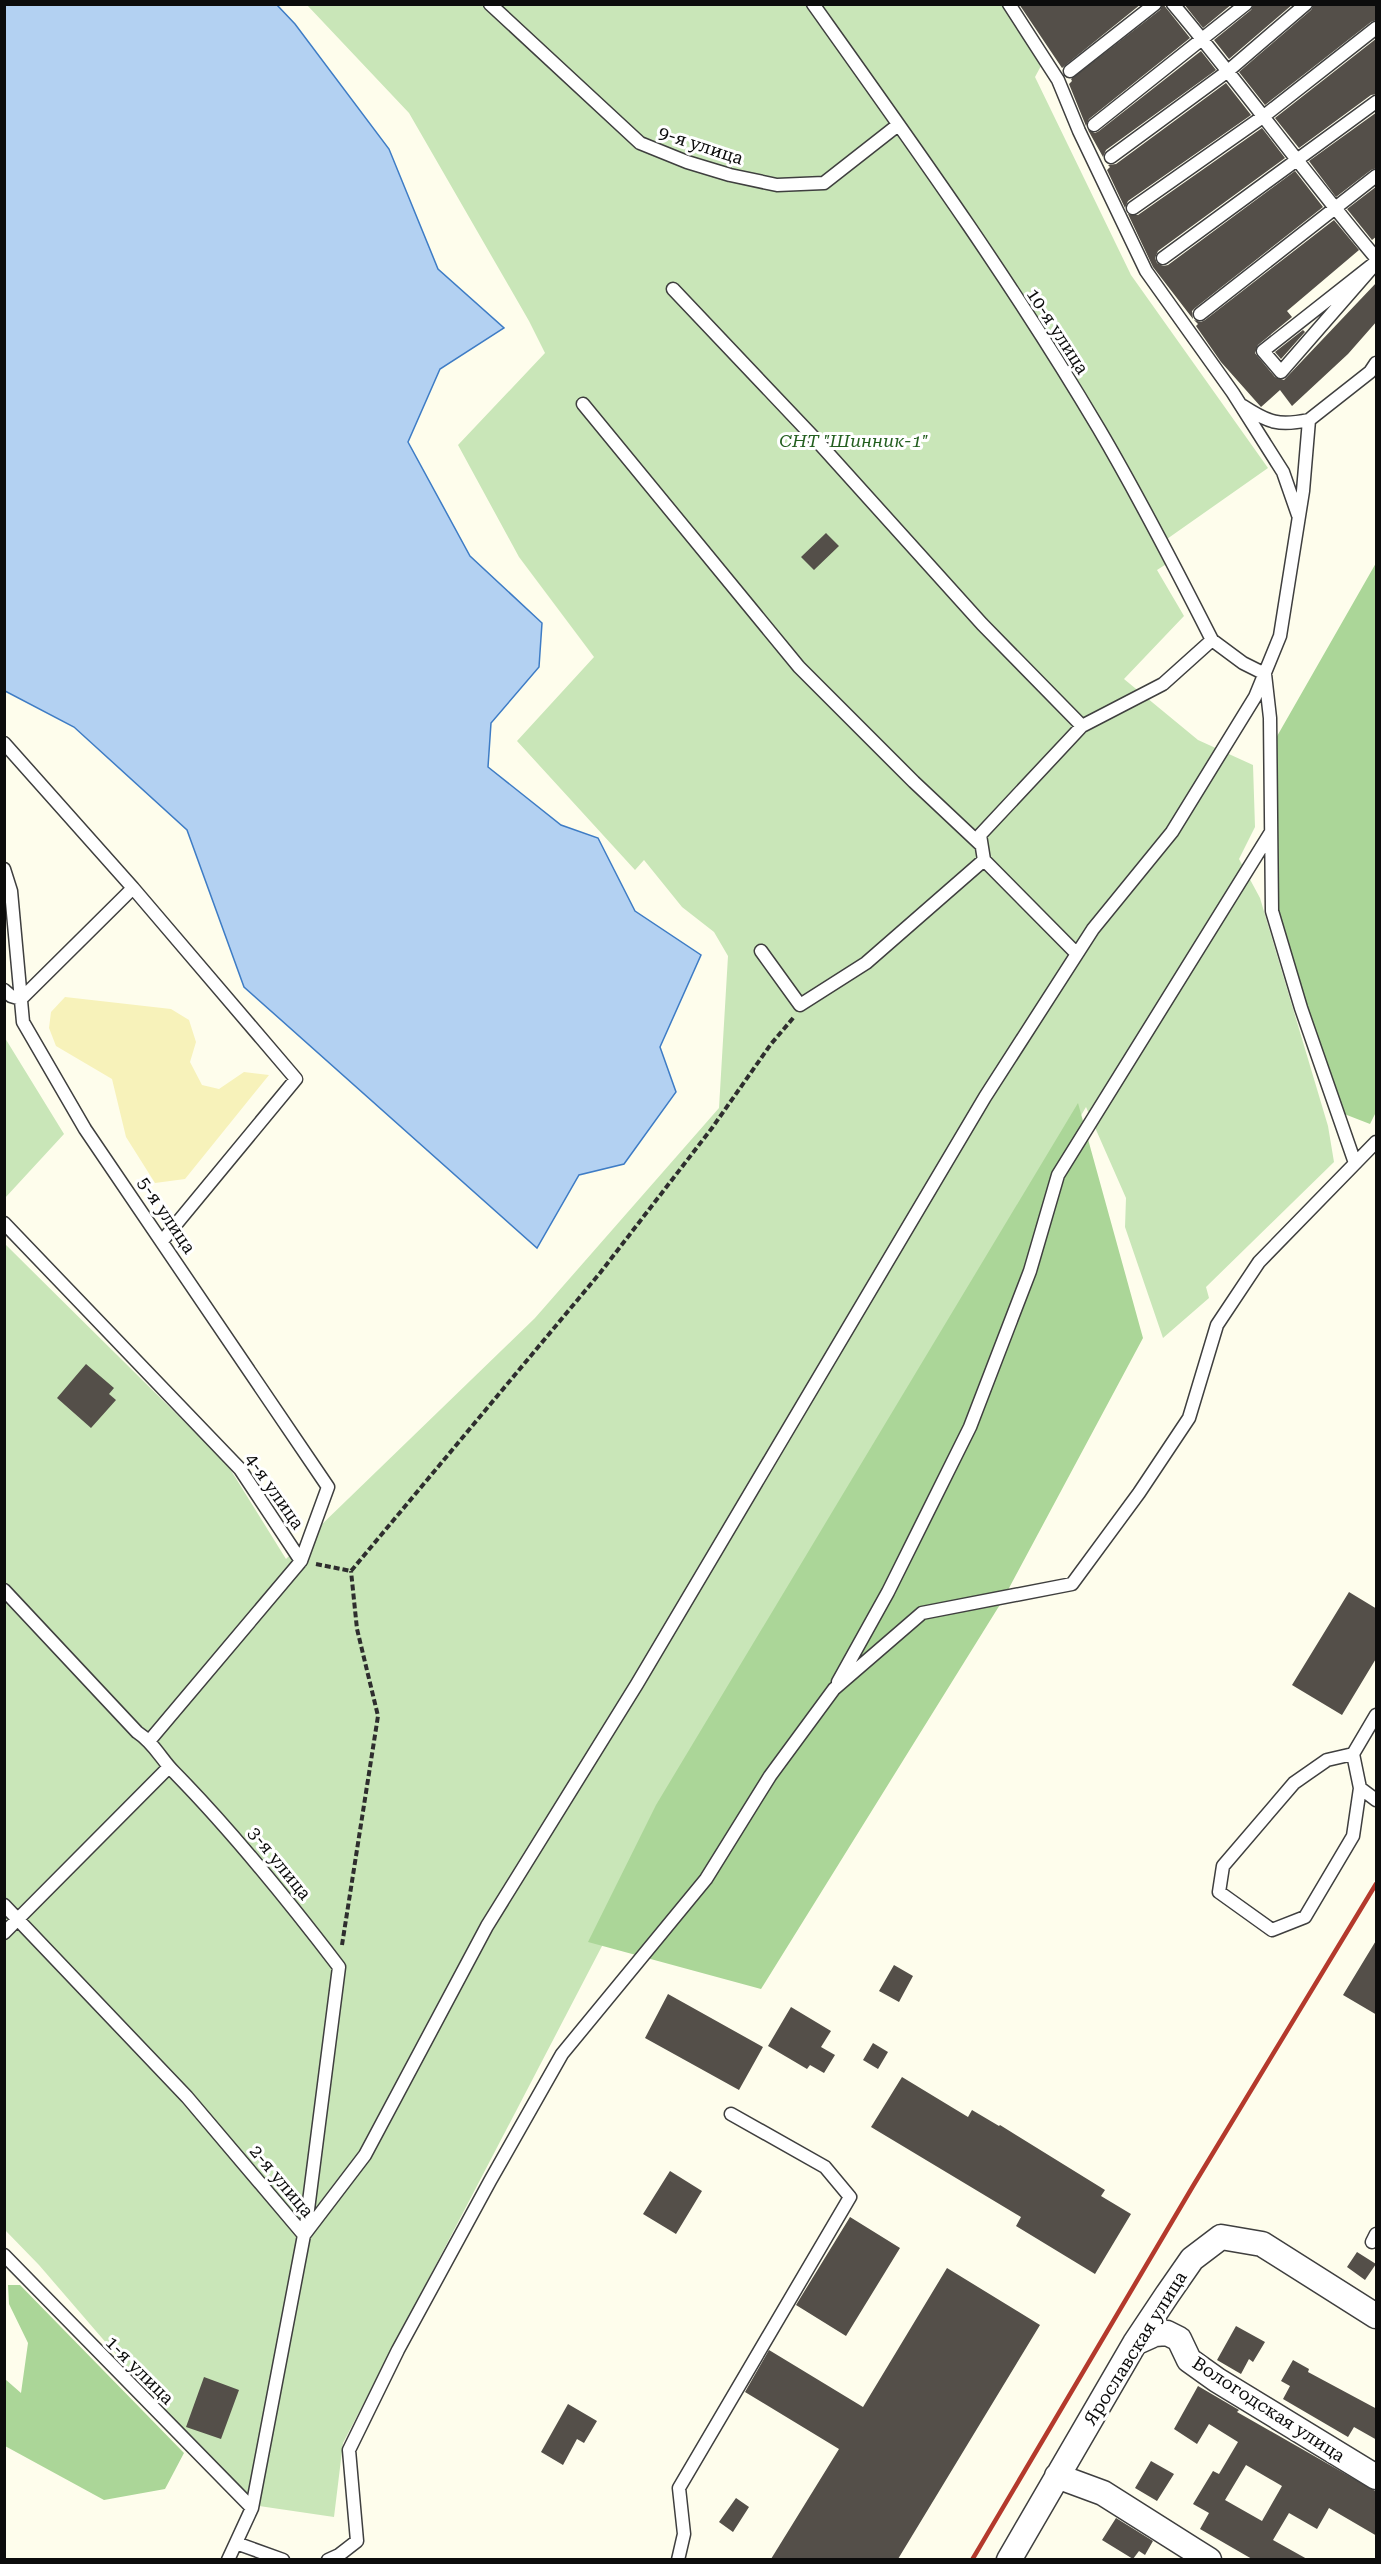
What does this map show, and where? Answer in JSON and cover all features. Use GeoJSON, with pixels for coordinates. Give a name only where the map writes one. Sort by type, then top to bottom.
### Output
{"type":"FeatureCollection","features":[{"type":"Feature","properties":{"kind":"street","name":"Ярославская улица"},"geometry":{"type":"LineString","coordinates":[[1009,2559],[1135,2343],[1192,2259],[1221,2236],[1262,2244],[1377,2316]]}},
{"type":"Feature","properties":{"kind":"street","name":"Вологодская улица"},"geometry":{"type":"LineString","coordinates":[[1135,2343],[1155,2334],[1167,2333],[1179,2339],[1189,2360],[1217,2380],[1377,2477]]}},
{"type":"Feature","properties":{"kind":"street"},"geometry":{"type":"LineString","coordinates":[[1057,2476],[1102,2493],[1209,2559]]}},
{"type":"Feature","properties":{"kind":"lane","name":"9-я улица"},"geometry":{"type":"LineString","coordinates":[[490,4],[639,143],[720,172],[777,185],[824,183],[898,125]]}},
{"type":"Feature","properties":{"kind":"lane","name":"10-я улица"},"geometry":{"type":"LineString","coordinates":[[813,4],[1006,284],[1099,429],[1212,640],[1243,663],[1265,674]]}},
{"type":"Feature","properties":{"kind":"lane"},"geometry":{"type":"LineString","coordinates":[[1009,4],[1058,80],[1078,131],[1146,271],[1240,404],[1283,471],[1299,519]]}},
{"type":"Feature","properties":{"kind":"lane"},"geometry":{"type":"LineString","coordinates":[[1070,71],[1155,4]]}},
{"type":"Feature","properties":{"kind":"lane"},"geometry":{"type":"LineString","coordinates":[[1173,4],[1228,70],[1295,160],[1377,261]]}},
{"type":"Feature","properties":{"kind":"lane"},"geometry":{"type":"LineString","coordinates":[[1094,125],[1246,4]]}},
{"type":"Feature","properties":{"kind":"lane"},"geometry":{"type":"LineString","coordinates":[[1111,157],[1228,70],[1306,4]]}},
{"type":"Feature","properties":{"kind":"lane"},"geometry":{"type":"LineString","coordinates":[[1133,208],[1264,116],[1377,28]]}},
{"type":"Feature","properties":{"kind":"lane"},"geometry":{"type":"LineString","coordinates":[[1163,258],[1377,102]]}},
{"type":"Feature","properties":{"kind":"lane"},"geometry":{"type":"LineString","coordinates":[[1200,314],[1377,176]]}},
{"type":"Feature","properties":{"kind":"lane"},"geometry":{"type":"LineString","coordinates":[[1377,261],[1281,372],[1263,351],[1377,261]]}},
{"type":"Feature","properties":{"kind":"lane"},"geometry":{"type":"LineString","coordinates":[[673,289],[818,442],[982,624],[1082,726]]}},
{"type":"Feature","properties":{"kind":"lane"},"geometry":{"type":"LineString","coordinates":[[1240,404],[1264,420],[1285,425],[1309,420],[1370,372],[1377,363]]}},
{"type":"Feature","properties":{"kind":"lane"},"geometry":{"type":"LineString","coordinates":[[583,404],[799,667],[914,782],[981,845]]}},
{"type":"Feature","properties":{"kind":"lane"},"geometry":{"type":"LineString","coordinates":[[304,2235],[365,2155],[487,1926],[637,1684],[985,1097],[1093,929],[1172,832],[1256,697],[1280,636],[1299,519],[1309,420]]}},
{"type":"Feature","properties":{"kind":"lane"},"geometry":{"type":"LineString","coordinates":[[1077,954],[984,860],[980,835],[1082,726],[1163,684],[1212,640]]}},
{"type":"Feature","properties":{"kind":"lane"},"geometry":{"type":"LineString","coordinates":[[1265,674],[1270,718],[1272,911],[1301,1008],[1355,1163]]}},
{"type":"Feature","properties":{"kind":"lane"},"geometry":{"type":"LineString","coordinates":[[4,743],[133,888],[296,1079],[163,1240]]}},
{"type":"Feature","properties":{"kind":"lane"},"geometry":{"type":"LineString","coordinates":[[328,2559],[339,2555],[357,2541],[349,2450],[403,2340],[562,2054],[706,1879],[770,1776],[834,1689],[888,1592],[970,1427],[1030,1271],[1058,1175],[1272,831]]}},
{"type":"Feature","properties":{"kind":"lane"},"geometry":{"type":"LineString","coordinates":[[761,951],[800,1005],[866,963],[984,860]]}},
{"type":"Feature","properties":{"kind":"lane","name":"5-я улица"},"geometry":{"type":"LineString","coordinates":[[4,869],[11,891],[23,1022],[85,1130],[163,1240],[328,1487],[301,1561]]}},
{"type":"Feature","properties":{"kind":"lane"},"geometry":{"type":"LineString","coordinates":[[4,990],[11,996],[21,999],[133,888]]}},
{"type":"Feature","properties":{"kind":"lane"},"geometry":{"type":"LineString","coordinates":[[834,1689],[922,1613],[1072,1584],[1189,1418],[1217,1325],[1259,1262],[1377,1142]]}},
{"type":"Feature","properties":{"kind":"lane","name":"4-я улица"},"geometry":{"type":"LineString","coordinates":[[4,1223],[240,1468],[301,1561]]}},
{"type":"Feature","properties":{"kind":"lane"},"geometry":{"type":"LineString","coordinates":[[150,1740],[301,1561]]}},
{"type":"Feature","properties":{"kind":"lane","name":"3-я улица"},"geometry":{"type":"LineString","coordinates":[[4,1590],[137,1732],[150,1740],[169,1767],[220,1819],[339,1967]]}},
{"type":"Feature","properties":{"kind":"lane"},"geometry":{"type":"LineString","coordinates":[[1353,1754],[1328,1760],[1294,1783],[1223,1866],[1219,1892],[1272,1930],[1305,1917],[1353,1836],[1360,1788],[1353,1754],[1377,1716]]}},
{"type":"Feature","properties":{"kind":"lane"},"geometry":{"type":"LineString","coordinates":[[4,1933],[169,1767]]}},
{"type":"Feature","properties":{"kind":"lane"},"geometry":{"type":"LineString","coordinates":[[1360,1788],[1377,1800]]}},
{"type":"Feature","properties":{"kind":"lane","name":"2-я улица"},"geometry":{"type":"LineString","coordinates":[[4,1905],[187,2097],[304,2235],[252,2508],[228,2559]]}},
{"type":"Feature","properties":{"kind":"lane"},"geometry":{"type":"LineString","coordinates":[[304,2235],[339,1967]]}},
{"type":"Feature","properties":{"kind":"lane"},"geometry":{"type":"LineString","coordinates":[[678,2559],[684,2534],[679,2488],[850,2197],[825,2167],[731,2114]]}},
{"type":"Feature","properties":{"kind":"lane","name":"1-я улица"},"geometry":{"type":"LineString","coordinates":[[4,2255],[252,2508]]}},
{"type":"Feature","properties":{"kind":"lane"},"geometry":{"type":"LineString","coordinates":[[236,2543],[283,2559]]}},
{"type":"Feature","properties":{"kind":"path"},"geometry":{"type":"LineString","coordinates":[[339,1967],[378,1716],[357,1629],[351,1571],[600,1273],[712,1128],[771,1044],[808,1000]]}},
{"type":"Feature","properties":{"kind":"path"},"geometry":{"type":"LineString","coordinates":[[301,1561],[351,1571]]}},
{"type":"Feature","properties":{"kind":"green space","name":"СНТ \"Шинник-1\""},"geometry":{"type":"Polygon","coordinates":[[[307,5],[1002,5],[1042,64],[1035,77],[1131,275],[1268,468],[1157,546],[1168,563],[1157,570],[1184,616],[1124,679],[1198,740],[1253,765],[1255,827],[1239,859],[1260,898],[1328,1126],[1334,1162],[1206,1287],[1209,1298],[1163,1338],[1125,1227],[1126,1198],[1086,1107],[675,1806],[343,2443],[334,2517],[252,2505],[208,2461],[39,2265],[5,2230],[4,1243],[227,1464],[286,1559],[535,1318],[719,1108],[728,956],[714,932],[682,907],[644,860],[635,870],[517,741],[594,657],[519,557],[458,445],[545,353],[529,321],[409,113],[307,5]]]}},
{"type":"Feature","properties":{"kind":"green space"},"geometry":{"type":"Polygon","coordinates":[[[1376,563],[1376,1112],[1370,1124],[1334,1110],[1273,902],[1264,759],[1376,563]]]}},
{"type":"Feature","properties":{"kind":"green space"},"geometry":{"type":"Polygon","coordinates":[[[5,1038],[64,1134],[4,1198],[5,1038]]]}},
{"type":"Feature","properties":{"kind":"green space"},"geometry":{"type":"Polygon","coordinates":[[[1078,1103],[1143,1338],[1001,1603],[761,1989],[588,1942],[656,1805],[1078,1103]]]}},
{"type":"Feature","properties":{"kind":"green space"},"geometry":{"type":"Polygon","coordinates":[[[8,2285],[20,2285],[184,2453],[165,2489],[104,2500],[5,2446],[5,2379],[21,2393],[28,2343],[9,2304],[8,2285]]]}},
{"type":"Feature","properties":{"kind":"sand"},"geometry":{"type":"Polygon","coordinates":[[[65,997],[171,1009],[189,1020],[196,1042],[190,1062],[202,1085],[219,1089],[244,1072],[269,1075],[185,1179],[155,1183],[126,1137],[112,1079],[56,1046],[49,1028],[51,1012],[65,997]]]}},
{"type":"Feature","properties":{"kind":"water"},"geometry":{"type":"Polygon","coordinates":[[[4,5],[277,5],[295,24],[389,149],[438,269],[504,328],[440,369],[408,442],[470,556],[542,623],[539,667],[491,723],[488,767],[561,825],[598,838],[635,911],[701,955],[660,1047],[676,1092],[624,1164],[579,1175],[537,1248],[244,987],[187,830],[74,727],[5,691],[4,5]]]}},
{"type":"Feature","properties":{"kind":"building"},"geometry":{"type":"Polygon","coordinates":[[[1019,4],[1141,4],[1062,68],[1019,4]]]}},
{"type":"Feature","properties":{"kind":"building"},"geometry":{"type":"Polygon","coordinates":[[[1163,4],[1190,38],[1089,119],[1086,126],[1069,84],[1071,79],[1160,10],[1163,4]]]}},
{"type":"Feature","properties":{"kind":"building"},"geometry":{"type":"Polygon","coordinates":[[[1184,4],[1232,4],[1203,28],[1184,4]]]}},
{"type":"Feature","properties":{"kind":"building"},"geometry":{"type":"Polygon","coordinates":[[[1254,4],[1293,4],[1229,59],[1214,40],[1251,10],[1254,4]]]}},
{"type":"Feature","properties":{"kind":"building"},"geometry":{"type":"Polygon","coordinates":[[[1314,4],[1377,4],[1377,20],[1371,22],[1265,105],[1239,72],[1311,10],[1314,4]]]}},
{"type":"Feature","properties":{"kind":"building"},"geometry":{"type":"Polygon","coordinates":[[[1377,38],[1377,94],[1371,95],[1299,148],[1275,118],[1377,38]]]}},
{"type":"Feature","properties":{"kind":"building"},"geometry":{"type":"Polygon","coordinates":[[[1201,51],[1216,70],[1106,150],[1103,157],[1088,130],[1095,133],[1099,131],[1201,51]]]}},
{"type":"Feature","properties":{"kind":"building"},"geometry":{"type":"Polygon","coordinates":[[[1226,83],[1251,115],[1128,201],[1125,208],[1107,170],[1110,167],[1108,165],[1116,164],[1226,83]]]}},
{"type":"Feature","properties":{"kind":"building"},"geometry":{"type":"Polygon","coordinates":[[[1377,112],[1377,168],[1371,170],[1336,197],[1309,161],[1377,112]]]}},
{"type":"Feature","properties":{"kind":"building"},"geometry":{"type":"Polygon","coordinates":[[[1262,128],[1285,158],[1158,251],[1155,258],[1157,263],[1163,266],[1168,265],[1295,171],[1323,207],[1195,308],[1192,311],[1193,319],[1153,267],[1128,214],[1138,215],[1262,128]]]}},
{"type":"Feature","properties":{"kind":"building"},"geometry":{"type":"Polygon","coordinates":[[[1377,186],[1377,236],[1372,240],[1347,209],[1377,186]]]}},
{"type":"Feature","properties":{"kind":"building"},"geometry":{"type":"Polygon","coordinates":[[[1334,220],[1359,250],[1287,311],[1292,317],[1258,345],[1255,353],[1275,377],[1284,380],[1377,282],[1377,321],[1348,354],[1292,406],[1280,390],[1261,407],[1221,362],[1194,320],[1201,322],[1205,320],[1334,220]]]}},
{"type":"Feature","properties":{"kind":"building"},"geometry":{"type":"Polygon","coordinates":[[[1303,330],[1305,332],[1281,359],[1275,352],[1303,330]]]}},
{"type":"Feature","properties":{"kind":"building"},"geometry":{"type":"Polygon","coordinates":[[[826,533],[839,546],[814,570],[801,557],[826,533]]]}},
{"type":"Feature","properties":{"kind":"building"},"geometry":{"type":"Polygon","coordinates":[[[86,1364],[114,1388],[109,1394],[116,1400],[91,1428],[57,1398],[86,1364]]]}},
{"type":"Feature","properties":{"kind":"building"},"geometry":{"type":"Polygon","coordinates":[[[1349,1592],[1377,1609],[1377,1657],[1342,1715],[1292,1685],[1349,1592]]]}},
{"type":"Feature","properties":{"kind":"building"},"geometry":{"type":"Polygon","coordinates":[[[1377,1939],[1377,2015],[1343,1995],[1377,1939]]]}},
{"type":"Feature","properties":{"kind":"building"},"geometry":{"type":"Polygon","coordinates":[[[894,1965],[913,1976],[899,2002],[879,1991],[894,1965]]]}},
{"type":"Feature","properties":{"kind":"building"},"geometry":{"type":"Polygon","coordinates":[[[668,1994],[763,2047],[739,2090],[645,2038],[668,1994]]]}},
{"type":"Feature","properties":{"kind":"building"},"geometry":{"type":"Polygon","coordinates":[[[791,2007],[831,2031],[821,2047],[835,2055],[824,2073],[810,2065],[807,2069],[768,2046],[791,2007]]]}},
{"type":"Feature","properties":{"kind":"building"},"geometry":{"type":"Polygon","coordinates":[[[873,2043],[888,2052],[878,2069],[863,2060],[873,2043]]]}},
{"type":"Feature","properties":{"kind":"building"},"geometry":{"type":"Polygon","coordinates":[[[902,2077],[968,2117],[972,2110],[1000,2125],[1105,2190],[1101,2196],[1131,2214],[1095,2274],[1016,2226],[1021,2217],[871,2127],[902,2077]]]}},
{"type":"Feature","properties":{"kind":"building"},"geometry":{"type":"Polygon","coordinates":[[[670,2171],[702,2191],[676,2234],[643,2214],[670,2171]]]}},
{"type":"Feature","properties":{"kind":"building"},"geometry":{"type":"Polygon","coordinates":[[[850,2217],[900,2248],[846,2336],[796,2305],[850,2217]]]}},
{"type":"Feature","properties":{"kind":"building"},"geometry":{"type":"Polygon","coordinates":[[[1357,2252],[1376,2264],[1365,2280],[1347,2267],[1357,2252]]]}},
{"type":"Feature","properties":{"kind":"building"},"geometry":{"type":"Polygon","coordinates":[[[947,2268],[1040,2325],[898,2559],[771,2559],[839,2449],[745,2392],[769,2350],[863,2407],[947,2268]]]}},
{"type":"Feature","properties":{"kind":"building"},"geometry":{"type":"Polygon","coordinates":[[[1236,2326],[1265,2342],[1253,2362],[1249,2359],[1241,2374],[1217,2360],[1236,2326]]]}},
{"type":"Feature","properties":{"kind":"building"},"geometry":{"type":"Polygon","coordinates":[[[1293,2360],[1309,2369],[1308,2372],[1377,2409],[1377,2440],[1354,2427],[1348,2437],[1283,2399],[1290,2386],[1281,2381],[1293,2360]]]}},
{"type":"Feature","properties":{"kind":"building"},"geometry":{"type":"Polygon","coordinates":[[[204,2377],[239,2390],[221,2439],[186,2427],[204,2377]]]}},
{"type":"Feature","properties":{"kind":"building"},"geometry":{"type":"Polygon","coordinates":[[[1198,2386],[1239,2410],[1237,2412],[1377,2492],[1377,2536],[1329,2508],[1317,2529],[1289,2513],[1273,2540],[1307,2559],[1252,2559],[1200,2529],[1209,2513],[1193,2504],[1213,2471],[1219,2474],[1238,2442],[1209,2424],[1197,2444],[1174,2429],[1198,2386]],[[1246,2465],[1225,2500],[1262,2521],[1282,2486],[1246,2465]]]}},
{"type":"Feature","properties":{"kind":"building"},"geometry":{"type":"Polygon","coordinates":[[[568,2404],[597,2421],[584,2443],[577,2439],[563,2465],[541,2452],[568,2404]]]}},
{"type":"Feature","properties":{"kind":"building"},"geometry":{"type":"Polygon","coordinates":[[[1151,2461],[1174,2474],[1157,2501],[1135,2488],[1151,2461]]]}},
{"type":"Feature","properties":{"kind":"building"},"geometry":{"type":"Polygon","coordinates":[[[736,2498],[749,2507],[733,2532],[719,2522],[736,2498]]]}},
{"type":"Feature","properties":{"kind":"building"},"geometry":{"type":"Polygon","coordinates":[[[1116,2518],[1153,2541],[1145,2555],[1139,2551],[1133,2559],[1102,2540],[1116,2518]]]}},
{"type":"Feature","properties":{"kind":"railway"},"geometry":{"type":"LineString","coordinates":[[972,2560],[1193,2186],[1376,1884]]}}]}
